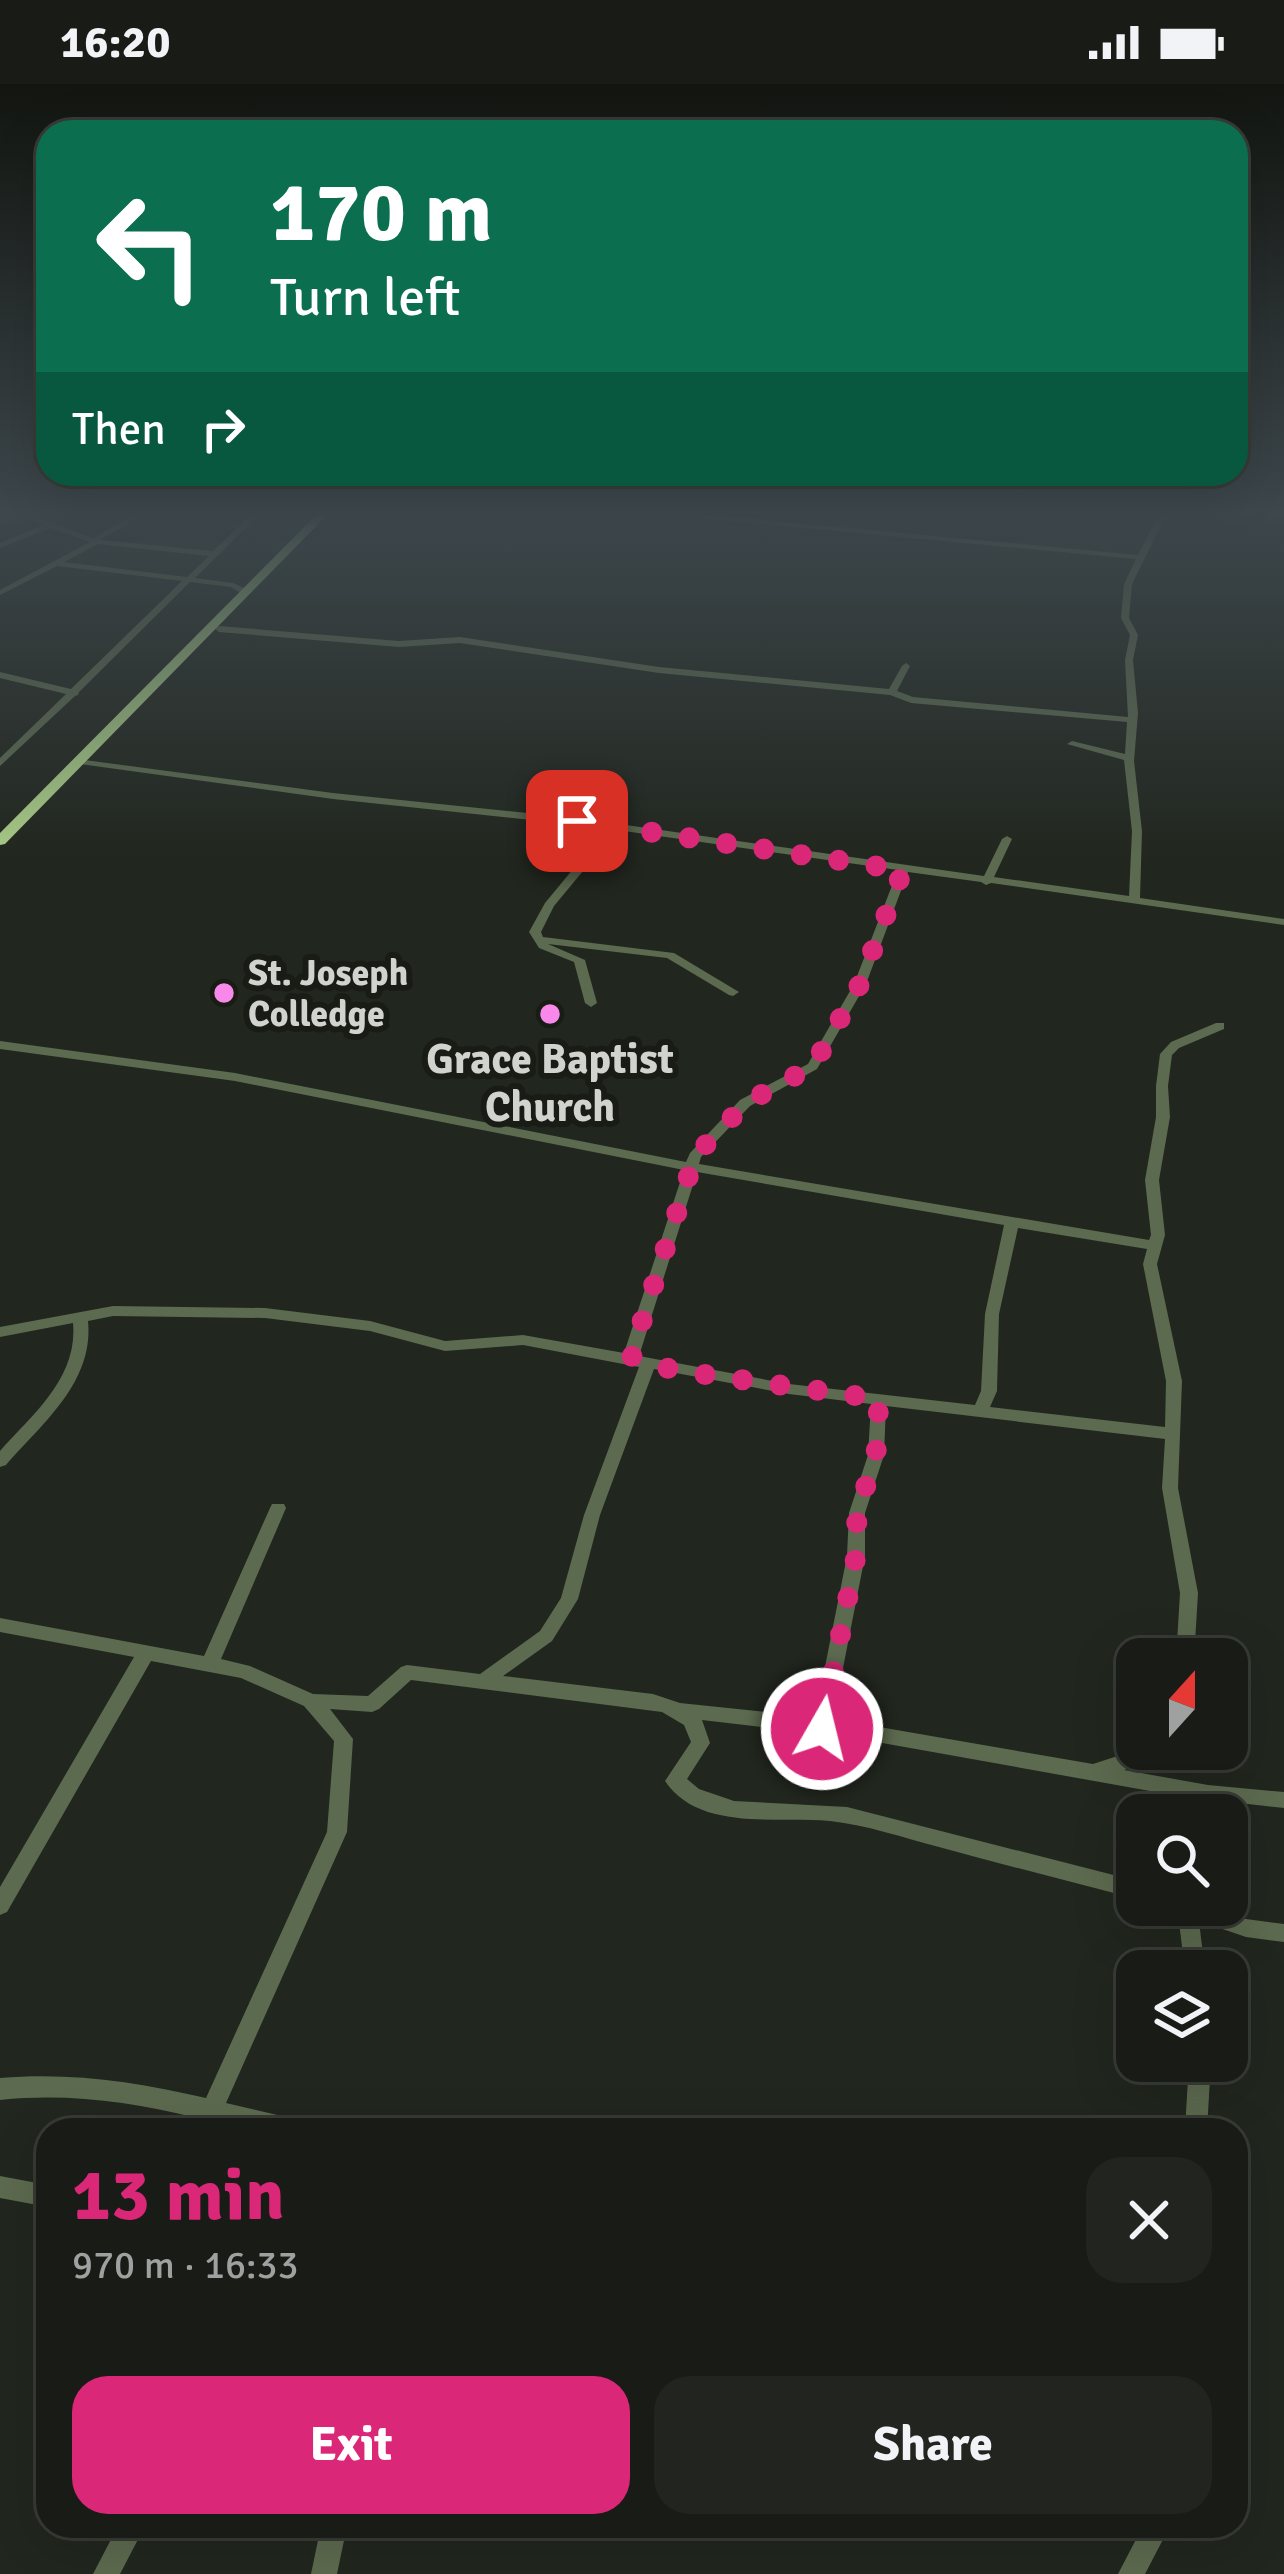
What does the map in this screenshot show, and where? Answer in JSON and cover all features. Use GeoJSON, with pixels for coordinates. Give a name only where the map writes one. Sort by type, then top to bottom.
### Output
{"type":"FeatureCollection","features":[{"type":"Feature","properties":{"kind":"highway"},"geometry":{"type":"LineString","coordinates":[[0,841],[207,631]]}},
{"type":"Feature","properties":{"kind":"street"},"geometry":{"type":"LineString","coordinates":[[0,763],[138,631]]}},
{"type":"Feature","properties":{"kind":"street"},"geometry":{"type":"LineString","coordinates":[[255,631],[399,644],[460,640],[659,670],[892,692],[911,700],[1132,720]]}},
{"type":"Feature","properties":{"kind":"street"},"geometry":{"type":"LineString","coordinates":[[1132,631],[1129,758],[1137,831],[1134,902]]}},
{"type":"Feature","properties":{"kind":"street"},"geometry":{"type":"LineString","coordinates":[[892,692],[906,666]]}},
{"type":"Feature","properties":{"kind":"street"},"geometry":{"type":"LineString","coordinates":[[0,675],[75,693]]}},
{"type":"Feature","properties":{"kind":"street"},"geometry":{"type":"LineString","coordinates":[[0,740],[22,742]]}},
{"type":"Feature","properties":{"kind":"street"},"geometry":{"type":"LineString","coordinates":[[1072,744],[1129,758]]}},
{"type":"Feature","properties":{"kind":"street"},"geometry":{"type":"LineString","coordinates":[[80,761],[615,826],[1284,922]]}},
{"type":"Feature","properties":{"kind":"street"},"geometry":{"type":"LineString","coordinates":[[534,938],[542,916],[615,826]]}},
{"type":"Feature","properties":{"kind":"street"},"geometry":{"type":"LineString","coordinates":[[986,882],[1007,839]]}},
{"type":"Feature","properties":{"kind":"street"},"geometry":{"type":"LineString","coordinates":[[482,1682],[546,1636],[569,1599],[693,1164],[707,1139],[746,1103],[813,1066],[860,984],[903,870]]}},
{"type":"Feature","properties":{"kind":"street"},"geometry":{"type":"LineString","coordinates":[[534,938],[670,955],[733,992]]}},
{"type":"Feature","properties":{"kind":"street"},"geometry":{"type":"LineString","coordinates":[[534,938],[579,960],[591,1003]]}},
{"type":"Feature","properties":{"kind":"street"},"geometry":{"type":"LineString","coordinates":[[1187,1638],[1190,1593],[1170,1488],[1174,1381],[1150,1264],[1156,1246],[1152,1180],[1166,1054],[1190,1036],[1220,1026]]}},
{"type":"Feature","properties":{"kind":"street"},"geometry":{"type":"LineString","coordinates":[[0,1045],[214,1074],[1156,1246]]}},
{"type":"Feature","properties":{"kind":"street"},"geometry":{"type":"LineString","coordinates":[[980,1412],[989,1391],[992,1314],[1012,1223]]}},
{"type":"Feature","properties":{"kind":"street"},"geometry":{"type":"LineString","coordinates":[[0,1332],[113,1311],[159,1308],[266,1313],[370,1326],[446,1346],[523,1340],[879,1399],[1173,1434]]}},
{"type":"Feature","properties":{"kind":"street"},"geometry":{"type":"LineString","coordinates":[[0,1461],[75,1370],[80,1320]]}},
{"type":"Feature","properties":{"kind":"street"},"geometry":{"type":"LineString","coordinates":[[822,1729],[856,1556],[857,1513],[876,1455],[879,1399]]}},
{"type":"Feature","properties":{"kind":"street"},"geometry":{"type":"LineString","coordinates":[[209,1665],[278,1508]]}},
{"type":"Feature","properties":{"kind":"street"},"geometry":{"type":"LineString","coordinates":[[0,1625],[259,1675],[311,1701],[344,1738],[337,1832],[209,2118]]}},
{"type":"Feature","properties":{"kind":"street"},"geometry":{"type":"LineString","coordinates":[[0,1906],[146,1653]]}},
{"type":"Feature","properties":{"kind":"street"},"geometry":{"type":"LineString","coordinates":[[311,1701],[372,1704],[407,1672],[595,1693],[681,1710],[1284,1800]]}},
{"type":"Feature","properties":{"kind":"street"},"geometry":{"type":"LineString","coordinates":[[681,1710],[699,1729],[700,1743],[676,1776],[678,1786],[687,1791],[747,1810],[804,1808],[847,1815],[1116,1884]]}},
{"type":"Feature","properties":{"kind":"street"},"geometry":{"type":"LineString","coordinates":[[1092,1772],[1116,1764]]}},
{"type":"Feature","properties":{"kind":"street"},"geometry":{"type":"LineString","coordinates":[[1155,1783],[1164,1794]]}},
{"type":"Feature","properties":{"kind":"street"},"geometry":{"type":"LineString","coordinates":[[1248,1924],[1284,1934]]}},
{"type":"Feature","properties":{"kind":"street"},"geometry":{"type":"LineString","coordinates":[[1197,2118],[1199,2082]]}},
{"type":"Feature","properties":{"kind":"street"},"geometry":{"type":"LineString","coordinates":[[0,2089],[109,2091],[194,2118]]}},
{"type":"Feature","properties":{"kind":"street"},"geometry":{"type":"LineString","coordinates":[[0,2187],[36,2194]]}},
{"type":"Feature","properties":{"kind":"street"},"geometry":{"type":"LineString","coordinates":[[106,2574],[126,2538]]}},
{"type":"Feature","properties":{"kind":"street"},"geometry":{"type":"LineString","coordinates":[[324,2574],[331,2538]]}},
{"type":"Feature","properties":{"kind":"street"},"geometry":{"type":"LineString","coordinates":[[1131,2574],[1150,2538]]}},
{"type":"Feature","properties":{"kind":"place","name":"St. Joseph Colledge"},"geometry":{"type":"Point","coordinates":[224,993]}},
{"type":"Feature","properties":{"kind":"place","name":"Grace Baptist Church"},"geometry":{"type":"Point","coordinates":[550,1014]}},
{"type":"Feature","properties":{"kind":"route"},"geometry":{"type":"LineString","coordinates":[[577,821],[903,870],[860,984],[813,1066],[761,1091],[707,1139],[695,1156],[631,1356],[673,1370],[879,1399],[876,1455],[857,1513],[856,1556],[822,1729]]}}]}
